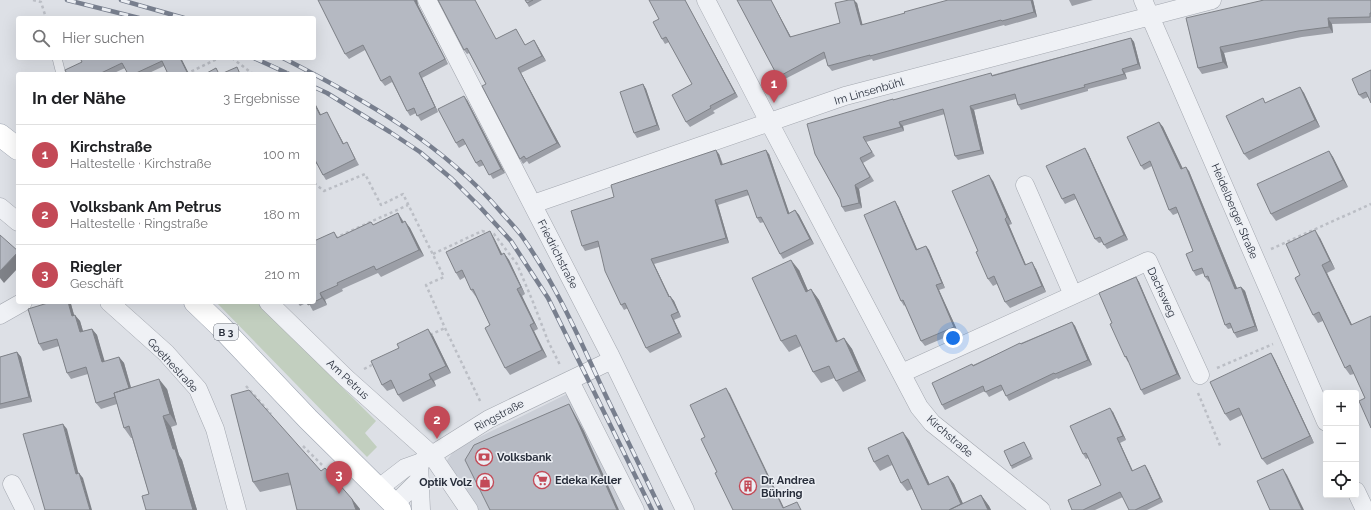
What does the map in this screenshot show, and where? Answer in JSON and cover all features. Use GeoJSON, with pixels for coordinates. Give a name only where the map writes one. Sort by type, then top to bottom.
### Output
{"type":"FeatureCollection","features":[{"type":"Feature","properties":{"kind":"main road"},"geometry":{"type":"LineString","coordinates":[[0,135],[16,147]]}},
{"type":"Feature","properties":{"kind":"main road","name":"B 3"},"geometry":{"type":"LineString","coordinates":[[197,304],[220,326],[308,419],[397,507]]}},
{"type":"Feature","properties":{"kind":"street","name":"Friedrichstraße"},"geometry":{"type":"LineString","coordinates":[[427,0],[612,360],[685,510]]}},
{"type":"Feature","properties":{"kind":"street","name":"Kirchstraße"},"geometry":{"type":"LineString","coordinates":[[706,0],[919,407],[932,423],[1041,510]]}},
{"type":"Feature","properties":{"kind":"street","name":"Im Linsenbühl"},"geometry":{"type":"LineString","coordinates":[[533,204],[845,96],[1147,8],[1212,0]]}},
{"type":"Feature","properties":{"kind":"street","name":"Heidelberger Straße"},"geometry":{"type":"LineString","coordinates":[[1147,8],[1323,415]]}},
{"type":"Feature","properties":{"kind":"street"},"geometry":{"type":"LineString","coordinates":[[1025,185],[1073,295]]}},
{"type":"Feature","properties":{"kind":"street"},"geometry":{"type":"LineString","coordinates":[[0,207],[16,220]]}},
{"type":"Feature","properties":{"kind":"street","name":"Dachsweg"},"geometry":{"type":"LineString","coordinates":[[902,373],[1148,261],[1200,375]]}},
{"type":"Feature","properties":{"kind":"street"},"geometry":{"type":"LineString","coordinates":[[0,315],[19,304]]}},
{"type":"Feature","properties":{"kind":"street","name":"Goethestraße"},"geometry":{"type":"LineString","coordinates":[[111,304],[166,353],[198,389],[216,429],[237,510]]}},
{"type":"Feature","properties":{"kind":"street","name":"Am Petrus"},"geometry":{"type":"LineString","coordinates":[[270,304],[346,378],[423,465]]}},
{"type":"Feature","properties":{"kind":"street","name":"Ringstraße"},"geometry":{"type":"LineString","coordinates":[[397,507],[423,465],[489,419],[612,360]]}},
{"type":"Feature","properties":{"kind":"street"},"geometry":{"type":"LineString","coordinates":[[570,381],[635,510]]}},
{"type":"Feature","properties":{"kind":"street"},"geometry":{"type":"LineString","coordinates":[[421,510],[423,465]]}},
{"type":"Feature","properties":{"kind":"street"},"geometry":{"type":"LineString","coordinates":[[423,465],[468,510]]}},
{"type":"Feature","properties":{"kind":"street","name":"Ringstraße"},"geometry":{"type":"LineString","coordinates":[[379,488],[405,468],[423,465]]}},
{"type":"Feature","properties":{"kind":"street"},"geometry":{"type":"LineString","coordinates":[[12,484],[25,510]]}},
{"type":"Feature","properties":{"kind":"street"},"geometry":{"type":"LineString","coordinates":[[1359,497],[1365,510]]}},
{"type":"Feature","properties":{"kind":"lane"},"geometry":{"type":"LineString","coordinates":[[58,60],[60,72]]}},
{"type":"Feature","properties":{"kind":"path"},"geometry":{"type":"LineString","coordinates":[[33,0],[41,2],[45,16]]}},
{"type":"Feature","properties":{"kind":"path"},"geometry":{"type":"LineString","coordinates":[[190,72],[215,60]]}},
{"type":"Feature","properties":{"kind":"path"},"geometry":{"type":"LineString","coordinates":[[234,60],[250,72]]}},
{"type":"Feature","properties":{"kind":"path"},"geometry":{"type":"LineString","coordinates":[[316,185],[324,191],[365,174],[381,205],[403,194],[444,277],[426,285],[489,419]]}},
{"type":"Feature","properties":{"kind":"path"},"geometry":{"type":"LineString","coordinates":[[1255,257],[1371,204]]}},
{"type":"Feature","properties":{"kind":"path"},"geometry":{"type":"LineString","coordinates":[[334,238],[408,205]]}},
{"type":"Feature","properties":{"kind":"path"},"geometry":{"type":"LineString","coordinates":[[433,254],[482,231],[494,234],[517,264],[534,302],[548,341],[570,381]]}},
{"type":"Feature","properties":{"kind":"path"},"geometry":{"type":"LineString","coordinates":[[424,339],[445,328]]}},
{"type":"Feature","properties":{"kind":"path"},"geometry":{"type":"LineString","coordinates":[[1221,448],[1197,391],[1200,375],[1254,352]]}},
{"type":"Feature","properties":{"kind":"path"},"geometry":{"type":"LineString","coordinates":[[346,378],[374,364]]}},
{"type":"Feature","properties":{"kind":"shaded area"},"geometry":{"type":"Polygon","coordinates":[[[569,393],[628,510],[473,510],[443,466],[455,449],[569,393]]]}},
{"type":"Feature","properties":{"kind":"green space"},"geometry":{"type":"Polygon","coordinates":[[[218,304],[259,304],[376,421],[365,433],[377,447],[367,457],[218,304]]]}},
{"type":"Feature","properties":{"kind":"building"},"geometry":{"type":"Polygon","coordinates":[[[318,0],[414,0],[445,59],[419,73],[435,107],[417,116],[414,108],[407,111],[390,76],[381,81],[363,45],[345,54],[318,0]]]}},
{"type":"Feature","properties":{"kind":"building"},"geometry":{"type":"Polygon","coordinates":[[[438,0],[475,0],[496,39],[516,29],[525,45],[534,40],[542,56],[518,68],[557,143],[526,159],[524,156],[520,159],[482,86],[486,84],[467,48],[464,50],[438,0]]]}},
{"type":"Feature","properties":{"kind":"building"},"geometry":{"type":"Polygon","coordinates":[[[525,0],[533,0],[527,3],[525,0]]]}},
{"type":"Feature","properties":{"kind":"building"},"geometry":{"type":"Polygon","coordinates":[[[649,0],[685,0],[735,93],[710,106],[711,108],[686,122],[672,95],[692,84],[666,37],[662,39],[653,22],[659,19],[649,0]]]}},
{"type":"Feature","properties":{"kind":"building"},"geometry":{"type":"Polygon","coordinates":[[[737,0],[771,0],[790,37],[840,23],[835,3],[849,0],[854,0],[861,25],[948,0],[1031,0],[1034,12],[828,66],[824,52],[778,77],[737,0]]]}},
{"type":"Feature","properties":{"kind":"building"},"geometry":{"type":"Polygon","coordinates":[[[1264,0],[1371,0],[1371,13],[1370,17],[1328,18],[1329,27],[1298,31],[1220,47],[1223,62],[1198,68],[1186,18],[1264,0]]]}},
{"type":"Feature","properties":{"kind":"building"},"geometry":{"type":"Polygon","coordinates":[[[1131,38],[1138,64],[1122,69],[1124,74],[1084,85],[1085,87],[1018,105],[1015,94],[970,106],[981,150],[955,156],[943,109],[899,122],[901,127],[863,137],[872,152],[860,158],[870,177],[855,185],[859,203],[842,207],[840,199],[815,154],[807,124],[893,99],[991,73],[992,76],[1131,38]]]}},
{"type":"Feature","properties":{"kind":"building"},"geometry":{"type":"Polygon","coordinates":[[[81,60],[181,60],[187,72],[167,72],[162,61],[138,72],[127,72],[122,63],[103,72],[66,72],[65,70],[82,62],[81,60]]]}},
{"type":"Feature","properties":{"kind":"building"},"geometry":{"type":"Polygon","coordinates":[[[237,67],[239,72],[226,72],[237,67]]]}},
{"type":"Feature","properties":{"kind":"building"},"geometry":{"type":"Polygon","coordinates":[[[216,68],[218,72],[209,72],[216,68]]]}},
{"type":"Feature","properties":{"kind":"building"},"geometry":{"type":"Polygon","coordinates":[[[1371,70],[1371,103],[1366,92],[1359,95],[1352,79],[1371,70]]]}},
{"type":"Feature","properties":{"kind":"building"},"geometry":{"type":"Polygon","coordinates":[[[643,84],[657,125],[634,133],[620,92],[643,84]]]}},
{"type":"Feature","properties":{"kind":"building"},"geometry":{"type":"Polygon","coordinates":[[[1300,87],[1315,120],[1244,154],[1226,116],[1263,98],[1265,103],[1300,87]]]}},
{"type":"Feature","properties":{"kind":"building"},"geometry":{"type":"Polygon","coordinates":[[[464,96],[501,169],[489,175],[481,160],[476,163],[463,139],[456,143],[438,109],[464,96]]]}},
{"type":"Feature","properties":{"kind":"building"},"geometry":{"type":"Polygon","coordinates":[[[316,107],[320,115],[327,112],[343,144],[347,142],[355,159],[323,175],[316,162],[316,107]]]}},
{"type":"Feature","properties":{"kind":"building"},"geometry":{"type":"Polygon","coordinates":[[[1159,122],[1181,169],[1186,167],[1235,289],[1241,287],[1255,326],[1234,333],[1230,323],[1225,325],[1208,276],[1205,277],[1202,268],[1193,271],[1186,254],[1193,251],[1176,207],[1169,210],[1150,161],[1141,166],[1127,137],[1159,122]]]}},
{"type":"Feature","properties":{"kind":"building"},"geometry":{"type":"Polygon","coordinates":[[[1085,148],[1124,235],[1104,245],[1100,237],[1095,239],[1074,194],[1062,199],[1046,166],[1085,148]]]}},
{"type":"Feature","properties":{"kind":"building"},"geometry":{"type":"Polygon","coordinates":[[[716,150],[721,165],[766,150],[788,214],[795,210],[810,239],[780,254],[761,217],[757,218],[747,190],[715,200],[726,238],[651,259],[669,297],[670,296],[678,312],[671,315],[679,333],[646,348],[625,303],[621,305],[605,271],[598,241],[582,246],[571,211],[614,197],[611,185],[716,150]]]}},
{"type":"Feature","properties":{"kind":"building"},"geometry":{"type":"Polygon","coordinates":[[[1329,151],[1343,180],[1271,214],[1257,184],[1329,151]]]}},
{"type":"Feature","properties":{"kind":"building"},"geometry":{"type":"Polygon","coordinates":[[[989,175],[1007,217],[1005,219],[1025,265],[1032,262],[1042,286],[1005,302],[994,276],[988,279],[976,252],[978,251],[952,191],[989,175]]]}},
{"type":"Feature","properties":{"kind":"building"},"geometry":{"type":"Polygon","coordinates":[[[895,201],[916,250],[926,246],[942,283],[936,285],[954,327],[921,341],[903,300],[901,301],[864,215],[895,201]]]}},
{"type":"Feature","properties":{"kind":"building"},"geometry":{"type":"Polygon","coordinates":[[[398,213],[402,223],[405,221],[419,250],[376,270],[374,266],[337,283],[338,285],[320,293],[322,298],[316,301],[316,240],[334,232],[337,238],[371,222],[373,225],[398,213]]]}},
{"type":"Feature","properties":{"kind":"building"},"geometry":{"type":"Polygon","coordinates":[[[1315,230],[1330,261],[1322,265],[1351,325],[1371,316],[1371,428],[1359,401],[1365,398],[1350,365],[1345,368],[1319,312],[1313,315],[1295,278],[1300,275],[1286,244],[1315,230]]]}},
{"type":"Feature","properties":{"kind":"building"},"geometry":{"type":"Polygon","coordinates":[[[490,231],[501,255],[504,253],[521,287],[517,289],[534,323],[530,325],[542,350],[505,368],[485,328],[490,325],[473,289],[471,290],[462,270],[456,273],[446,252],[490,231]]]}},
{"type":"Feature","properties":{"kind":"building"},"geometry":{"type":"Polygon","coordinates":[[[0,235],[16,249],[16,254],[0,271],[0,235]]]}},
{"type":"Feature","properties":{"kind":"building"},"geometry":{"type":"Polygon","coordinates":[[[791,260],[806,292],[811,289],[836,342],[844,338],[859,371],[836,381],[829,366],[813,372],[796,335],[781,341],[752,278],[791,260]]]}},
{"type":"Feature","properties":{"kind":"building"},"geometry":{"type":"Polygon","coordinates":[[[1136,277],[1177,374],[1141,390],[1110,324],[1112,323],[1099,293],[1136,277]]]}},
{"type":"Feature","properties":{"kind":"building"},"geometry":{"type":"Polygon","coordinates":[[[44,304],[69,304],[72,316],[75,315],[80,332],[92,329],[102,362],[119,357],[129,388],[114,393],[115,397],[96,403],[86,367],[67,373],[57,339],[39,344],[28,309],[44,304]]]}},
{"type":"Feature","properties":{"kind":"building"},"geometry":{"type":"Polygon","coordinates":[[[1072,322],[1088,360],[1055,374],[1054,373],[1006,396],[1001,385],[985,392],[983,386],[942,405],[932,383],[972,364],[973,366],[1020,343],[1021,344],[1072,322]]]}},
{"type":"Feature","properties":{"kind":"building"},"geometry":{"type":"Polygon","coordinates":[[[428,329],[446,366],[429,374],[431,379],[398,395],[391,380],[382,385],[371,361],[399,348],[397,344],[428,329]]]}},
{"type":"Feature","properties":{"kind":"building"},"geometry":{"type":"Polygon","coordinates":[[[17,352],[29,397],[0,404],[0,357],[17,352]]]}},
{"type":"Feature","properties":{"kind":"building"},"geometry":{"type":"Polygon","coordinates":[[[1271,353],[1310,436],[1262,459],[1239,408],[1225,414],[1210,382],[1271,353]]]}},
{"type":"Feature","properties":{"kind":"building"},"geometry":{"type":"Polygon","coordinates":[[[159,379],[170,414],[163,416],[173,449],[175,449],[193,510],[146,510],[142,496],[149,494],[129,426],[124,428],[114,393],[159,379]]]}},
{"type":"Feature","properties":{"kind":"building"},"geometry":{"type":"Polygon","coordinates":[[[726,388],[783,508],[797,502],[801,510],[733,510],[715,473],[717,472],[701,439],[705,437],[690,405],[726,388]]]}},
{"type":"Feature","properties":{"kind":"building"},"geometry":{"type":"Polygon","coordinates":[[[249,390],[321,471],[325,468],[352,499],[356,510],[297,510],[288,473],[253,482],[231,395],[249,390]]]}},
{"type":"Feature","properties":{"kind":"building"},"geometry":{"type":"Polygon","coordinates":[[[569,404],[617,510],[490,510],[465,460],[474,445],[569,404]]]}},
{"type":"Feature","properties":{"kind":"building"},"geometry":{"type":"Polygon","coordinates":[[[1110,408],[1123,436],[1117,438],[1132,471],[1145,465],[1160,498],[1135,510],[1129,510],[1120,492],[1083,510],[1072,510],[1068,500],[1101,485],[1086,453],[1083,454],[1070,426],[1110,408]]]}},
{"type":"Feature","properties":{"kind":"building"},"geometry":{"type":"Polygon","coordinates":[[[63,424],[76,474],[79,473],[90,510],[45,510],[23,434],[63,424]]]}},
{"type":"Feature","properties":{"kind":"building"},"geometry":{"type":"Polygon","coordinates":[[[903,432],[928,485],[948,476],[961,504],[949,510],[922,510],[908,479],[901,483],[888,455],[874,462],[868,448],[903,432]]]}},
{"type":"Feature","properties":{"kind":"building"},"geometry":{"type":"Polygon","coordinates":[[[1024,442],[1031,456],[1011,466],[1004,451],[1024,442]]]}},
{"type":"Feature","properties":{"kind":"building"},"geometry":{"type":"Polygon","coordinates":[[[1283,469],[1302,510],[1270,510],[1257,481],[1283,469]]]}},
{"type":"Feature","properties":{"kind":"building"},"geometry":{"type":"Polygon","coordinates":[[[981,495],[988,510],[949,510],[981,495]]]}},
{"type":"Feature","properties":{"kind":"railway"},"geometry":{"type":"LineString","coordinates":[[67,0],[131,16]]}},
{"type":"Feature","properties":{"kind":"railway"},"geometry":{"type":"LineString","coordinates":[[121,0],[177,16]]}},
{"type":"Feature","properties":{"kind":"railway"},"geometry":{"type":"LineString","coordinates":[[258,60],[285,72]]}},
{"type":"Feature","properties":{"kind":"railway"},"geometry":{"type":"LineString","coordinates":[[287,60],[309,72]]}},
{"type":"Feature","properties":{"kind":"railway"},"geometry":{"type":"LineString","coordinates":[[316,76],[400,124],[427,144],[478,187],[521,235],[534,254],[567,313],[661,510]]}},
{"type":"Feature","properties":{"kind":"railway"},"geometry":{"type":"LineString","coordinates":[[316,88],[327,93],[420,152],[452,179],[511,241],[548,298],[652,510]]}},
{"type":"Feature","properties":{"kind":"place","name":"Kirchstraße"},"geometry":{"type":"Point","coordinates":[774,103]}},
{"type":"Feature","properties":{"kind":"place","name":"Volksbank Am Petrus"},"geometry":{"type":"Point","coordinates":[437,439]}},
{"type":"Feature","properties":{"kind":"place","name":"Volksbank"},"geometry":{"type":"Point","coordinates":[484,457]}},
{"type":"Feature","properties":{"kind":"place","name":"Edeka Keller"},"geometry":{"type":"Point","coordinates":[542,480]}},
{"type":"Feature","properties":{"kind":"place","name":"Optik Volz"},"geometry":{"type":"Point","coordinates":[485,482]}},
{"type":"Feature","properties":{"kind":"place","name":"Dr. Andrea Bühring"},"geometry":{"type":"Point","coordinates":[748,486]}},
{"type":"Feature","properties":{"kind":"place","name":"Riegler"},"geometry":{"type":"Point","coordinates":[339,494]}}]}
